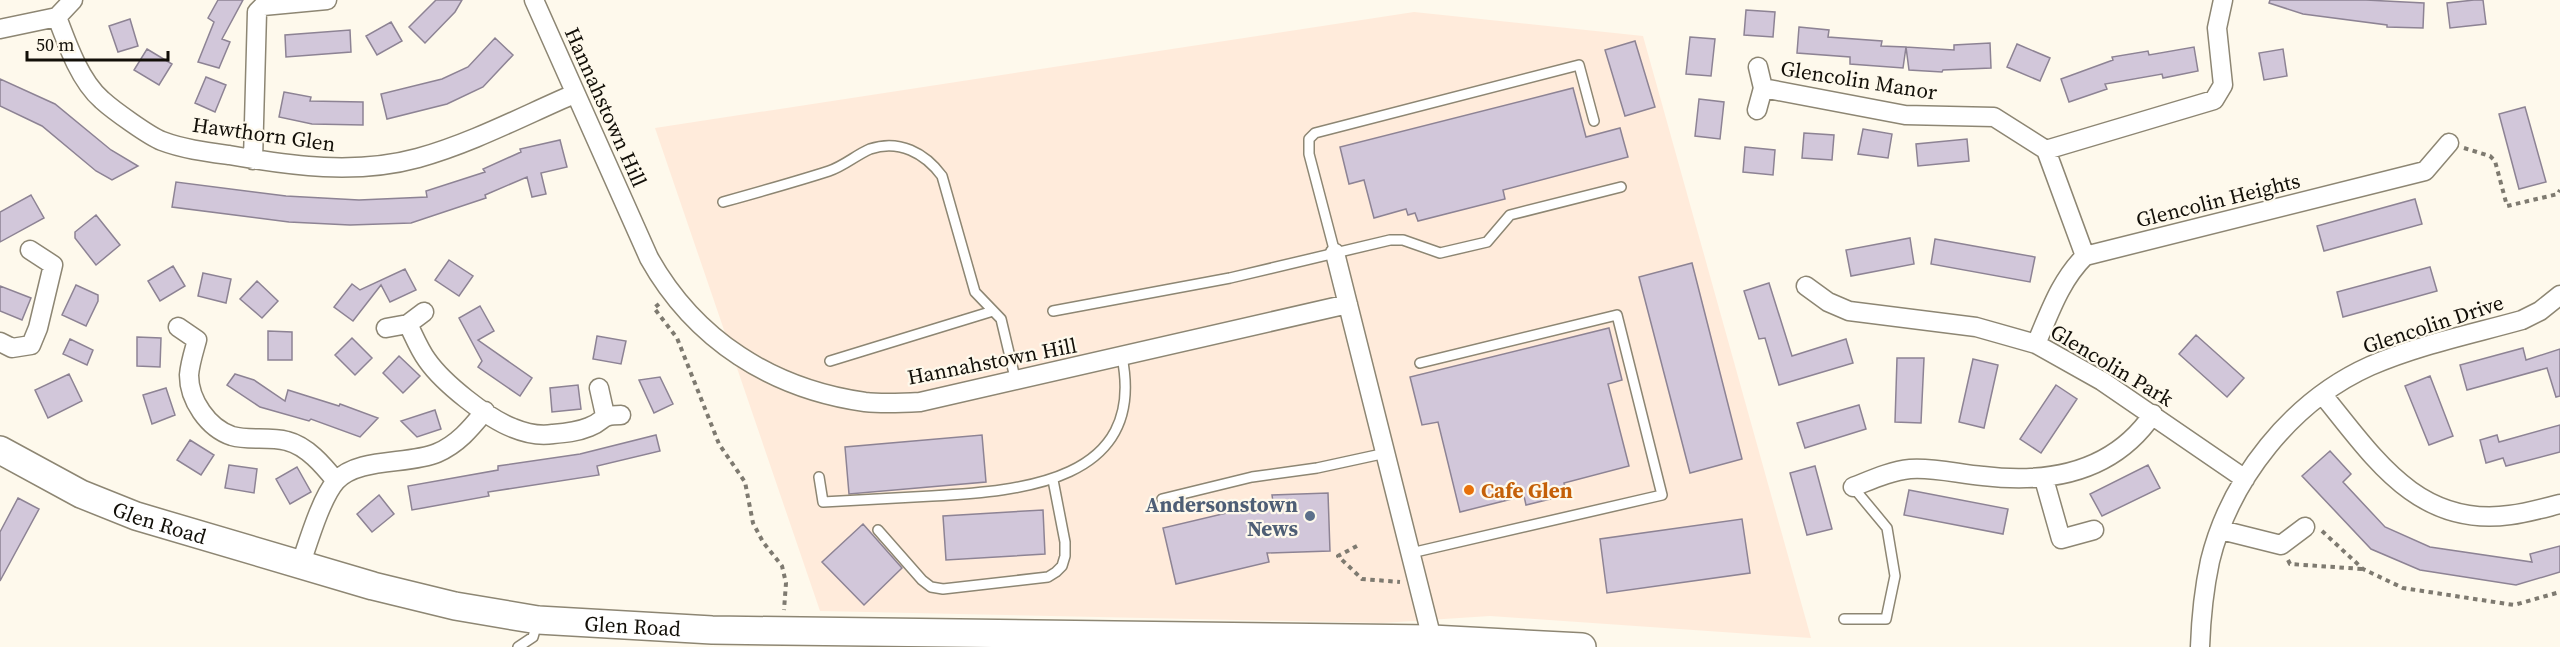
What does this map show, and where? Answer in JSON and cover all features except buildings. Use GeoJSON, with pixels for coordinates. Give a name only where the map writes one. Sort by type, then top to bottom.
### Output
{"type":"FeatureCollection","features":[{"type":"Feature","properties":{"kind":"main road","name":"Glen Road"},"geometry":{"type":"LineString","coordinates":[[1,453],[81,494],[136,516],[300,566],[455,606],[538,620],[712,639],[782,632],[1432,639],[1582,647]]}},
{"type":"Feature","properties":{"kind":"street"},"geometry":{"type":"LineString","coordinates":[[0,29],[57,17],[73,0]]}},
{"type":"Feature","properties":{"kind":"street"},"geometry":{"type":"LineString","coordinates":[[253,159],[257,12],[263,6],[327,0]]}},
{"type":"Feature","properties":{"kind":"street","name":"Hannahstown Hill"},"geometry":{"type":"LineString","coordinates":[[534,0],[649,258],[670,293],[704,329],[763,371],[790,383],[866,402],[920,402],[1016,382],[1348,304]]}},
{"type":"Feature","properties":{"kind":"street"},"geometry":{"type":"LineString","coordinates":[[2036,344],[2069,272],[2085,256],[2046,150],[2214,100],[2223,85],[2217,28],[2223,0]]}},
{"type":"Feature","properties":{"kind":"street","name":"Hawthorn Glen"},"geometry":{"type":"LineString","coordinates":[[57,17],[73,60],[101,100],[161,140],[253,159],[320,168],[355,168],[389,164],[449,148],[574,94]]}},
{"type":"Feature","properties":{"kind":"street"},"geometry":{"type":"LineString","coordinates":[[1757,110],[1763,88],[1758,68]]}},
{"type":"Feature","properties":{"kind":"street","name":"Glencolin Manor"},"geometry":{"type":"LineString","coordinates":[[1763,88],[1905,115],[1994,117],[2046,150]]}},
{"type":"Feature","properties":{"kind":"street","name":"Glencolin Heights"},"geometry":{"type":"LineString","coordinates":[[2085,256],[2424,171],[2449,143]]}},
{"type":"Feature","properties":{"kind":"street"},"geometry":{"type":"LineString","coordinates":[[0,342],[12,348],[31,345],[38,328],[53,265],[30,250]]}},
{"type":"Feature","properties":{"kind":"street"},"geometry":{"type":"LineString","coordinates":[[1335,253],[1432,639]]}},
{"type":"Feature","properties":{"kind":"street","name":"Glencolin Park"},"geometry":{"type":"LineString","coordinates":[[1806,286],[1828,302],[1849,311],[1976,327],[2036,344],[2102,381],[2245,479]]}},
{"type":"Feature","properties":{"kind":"street","name":"Glencolin Drive"},"geometry":{"type":"LineString","coordinates":[[2200,647],[2205,586],[2211,559],[2221,530],[2245,479],[2270,445],[2322,394],[2369,367],[2398,356],[2522,320],[2540,311],[2560,295]]}},
{"type":"Feature","properties":{"kind":"street"},"geometry":{"type":"LineString","coordinates":[[386,328],[408,324],[424,312]]}},
{"type":"Feature","properties":{"kind":"street"},"geometry":{"type":"LineString","coordinates":[[408,324],[427,361],[439,374],[485,411],[513,428],[533,434],[549,435],[578,431],[592,426],[613,415],[599,388]]}},
{"type":"Feature","properties":{"kind":"street"},"geometry":{"type":"LineString","coordinates":[[178,327],[197,340],[189,376],[191,388],[202,414],[210,423],[232,436],[287,441],[312,455],[336,481]]}},
{"type":"Feature","properties":{"kind":"street"},"geometry":{"type":"LineString","coordinates":[[2322,394],[2394,479],[2413,493],[2436,504],[2459,513],[2486,516],[2510,516],[2560,504]]}},
{"type":"Feature","properties":{"kind":"street"},"geometry":{"type":"LineString","coordinates":[[300,566],[316,522],[336,481],[360,467],[436,454],[461,438],[485,411]]}},
{"type":"Feature","properties":{"kind":"street"},"geometry":{"type":"LineString","coordinates":[[1853,487],[1910,469],[2021,480],[2044,479],[2081,469],[2111,456],[2129,442],[2153,414]]}},
{"type":"Feature","properties":{"kind":"street"},"geometry":{"type":"LineString","coordinates":[[2044,479],[2061,539],[2094,530]]}},
{"type":"Feature","properties":{"kind":"street"},"geometry":{"type":"LineString","coordinates":[[2221,530],[2281,545],[2305,527]]}},
{"type":"Feature","properties":{"kind":"lane"},"geometry":{"type":"LineString","coordinates":[[1335,253],[1309,154],[1309,139],[1315,133],[1579,65],[1594,121]]}},
{"type":"Feature","properties":{"kind":"lane"},"geometry":{"type":"LineString","coordinates":[[723,202],[832,170],[870,149],[886,146],[920,153],[942,176],[975,292],[983,303],[1001,319],[1016,382]]}},
{"type":"Feature","properties":{"kind":"lane"},"geometry":{"type":"LineString","coordinates":[[1053,311],[1230,278],[1390,240],[1403,240],[1440,253],[1487,242],[1510,215],[1621,187]]}},
{"type":"Feature","properties":{"kind":"lane"},"geometry":{"type":"LineString","coordinates":[[830,361],[993,311]]}},
{"type":"Feature","properties":{"kind":"lane"},"geometry":{"type":"LineString","coordinates":[[1411,553],[1662,495],[1617,315],[1420,363]]}},
{"type":"Feature","properties":{"kind":"lane"},"geometry":{"type":"LineString","coordinates":[[819,477],[823,502],[994,492],[1053,480],[1088,461],[1114,433],[1121,414],[1126,388],[1122,357]]}},
{"type":"Feature","properties":{"kind":"lane"},"geometry":{"type":"LineString","coordinates":[[1162,499],[1252,477],[1317,468],[1386,453]]}},
{"type":"Feature","properties":{"kind":"lane"},"geometry":{"type":"LineString","coordinates":[[878,530],[922,580],[931,587],[943,589],[1048,577],[1062,566],[1065,556],[1062,525],[1053,480]]}},
{"type":"Feature","properties":{"kind":"lane"},"geometry":{"type":"LineString","coordinates":[[1844,619],[1886,619],[1895,576],[1887,528],[1853,487]]}},
{"type":"Feature","properties":{"kind":"lane"},"geometry":{"type":"LineString","coordinates":[[518,647],[533,636],[538,620]]}},
{"type":"Feature","properties":{"kind":"path"},"geometry":{"type":"LineString","coordinates":[[2449,143],[2490,156],[2495,161],[2507,206],[2558,194],[2560,190]]}},
{"type":"Feature","properties":{"kind":"path"},"geometry":{"type":"LineString","coordinates":[[670,293],[654,308],[677,338],[719,444],[745,482],[753,523],[763,542],[782,566],[786,583],[782,632]]}},
{"type":"Feature","properties":{"kind":"path"},"geometry":{"type":"LineString","coordinates":[[2305,527],[2316,526],[2363,569],[2403,588],[2514,604],[2560,592]]}},
{"type":"Feature","properties":{"kind":"path"},"geometry":{"type":"LineString","coordinates":[[2281,545],[2290,564],[2363,569]]}},
{"type":"Feature","properties":{"kind":"path"},"geometry":{"type":"LineString","coordinates":[[1357,546],[1338,556],[1362,579],[1418,583]]}},
{"type":"Feature","properties":{"kind":"shaded area"},"geometry":{"type":"Polygon","coordinates":[[[1414,12],[1643,36],[1811,638],[1490,616],[1382,623],[820,611],[655,128],[1414,12]]]}},
{"type":"Feature","properties":{"kind":"place","name":"Cafe Glen"},"geometry":{"type":"Point","coordinates":[1469,490]}},
{"type":"Feature","properties":{"kind":"place","name":"Andersonstown News"},"geometry":{"type":"Point","coordinates":[1310,516]}}]}
